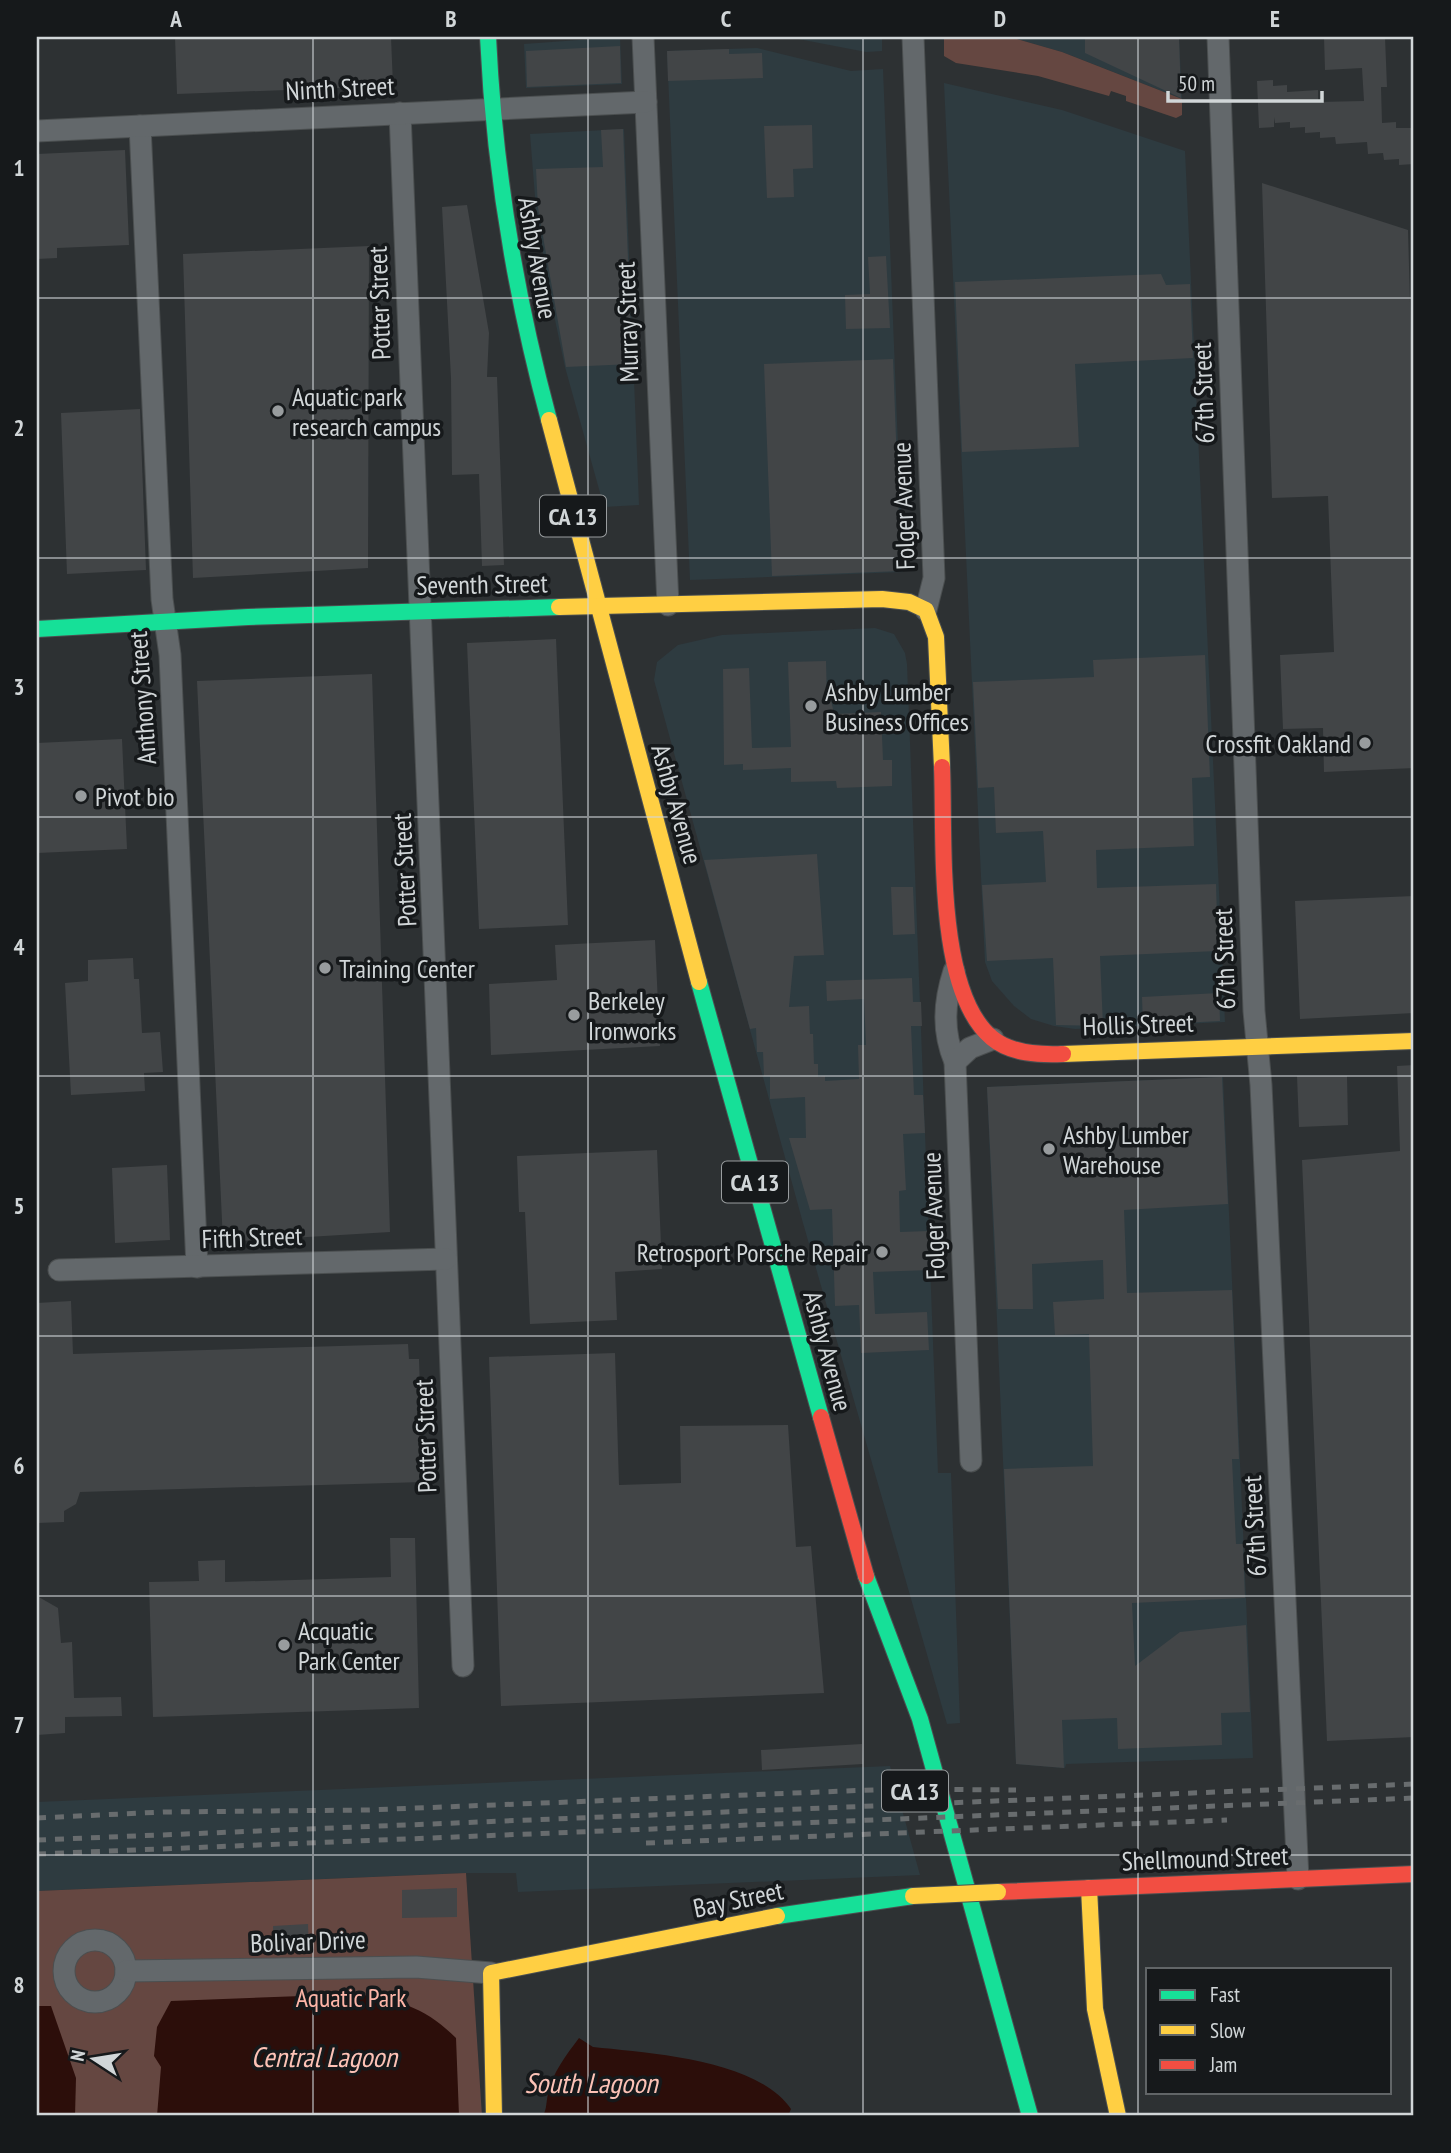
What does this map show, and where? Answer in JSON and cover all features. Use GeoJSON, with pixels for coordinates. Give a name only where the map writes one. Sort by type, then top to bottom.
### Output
{"type":"FeatureCollection","features":[{"type":"Feature","properties":{"kind":"main road","name":"Ashby Avenue"},"geometry":{"type":"LineString","coordinates":[[488,37],[491,108],[513,275],[597,607],[866,1576]]}},
{"type":"Feature","properties":{"kind":"main road","name":"Seventh Street"},"geometry":{"type":"LineString","coordinates":[[37,629],[419,610],[882,599],[909,602],[926,610]]}},
{"type":"Feature","properties":{"kind":"main road","name":"Folger Avenue"},"geometry":{"type":"LineString","coordinates":[[926,610],[936,637],[949,940],[954,971],[974,1014],[993,1039]]}},
{"type":"Feature","properties":{"kind":"main road","name":"Hollis Street"},"geometry":{"type":"LineString","coordinates":[[993,1039],[1038,1055],[1414,1041]]}},
{"type":"Feature","properties":{"kind":"main road","name":"CA 13"},"geometry":{"type":"LineString","coordinates":[[866,1576],[889,1685]]}},
{"type":"Feature","properties":{"kind":"main road","name":"CA 13"},"geometry":{"type":"LineString","coordinates":[[866,1576],[920,1719],[1030,2116]]}},
{"type":"Feature","properties":{"kind":"main road","name":"Shellmound Street"},"geometry":{"type":"LineString","coordinates":[[998,1892],[1414,1874]]}},
{"type":"Feature","properties":{"kind":"main road"},"geometry":{"type":"LineString","coordinates":[[941,1884],[949,1910]]}},
{"type":"Feature","properties":{"kind":"main road"},"geometry":{"type":"LineString","coordinates":[[1089,1888],[1091,1971],[1098,2028],[1118,2116]]}},
{"type":"Feature","properties":{"kind":"main road","name":"Bay Street"},"geometry":{"type":"LineString","coordinates":[[491,1973],[822,1907],[913,1896],[998,1892]]}},
{"type":"Feature","properties":{"kind":"main road"},"geometry":{"type":"LineString","coordinates":[[491,1973],[494,2116]]}},
{"type":"Feature","properties":{"kind":"main road"},"geometry":{"type":"LineString","coordinates":[[998,1996],[1041,2116]]}},
{"type":"Feature","properties":{"kind":"street","name":"Murray Street"},"geometry":{"type":"LineString","coordinates":[[643,37],[668,605]]}},
{"type":"Feature","properties":{"kind":"street","name":"Folger Avenue"},"geometry":{"type":"LineString","coordinates":[[913,37],[934,578],[926,610]]}},
{"type":"Feature","properties":{"kind":"street","name":"67th Street"},"geometry":{"type":"LineString","coordinates":[[1218,37],[1257,1048],[1298,1879]]}},
{"type":"Feature","properties":{"kind":"street","name":"Ninth Street"},"geometry":{"type":"LineString","coordinates":[[37,131],[646,102]]}},
{"type":"Feature","properties":{"kind":"street","name":"Potter Street"},"geometry":{"type":"LineString","coordinates":[[400,113],[463,1666]]}},
{"type":"Feature","properties":{"kind":"street","name":"Anthony Street"},"geometry":{"type":"LineString","coordinates":[[140,126],[160,572],[170,655],[197,1267]]}},
{"type":"Feature","properties":{"kind":"street","name":"Folger Avenue"},"geometry":{"type":"LineString","coordinates":[[954,971],[945,1000],[947,1045],[955,1062],[971,1461]]}},
{"type":"Feature","properties":{"kind":"street"},"geometry":{"type":"LineString","coordinates":[[955,1062],[970,1048],[993,1039]]}},
{"type":"Feature","properties":{"kind":"street","name":"Fifth Street"},"geometry":{"type":"LineString","coordinates":[[59,1270],[446,1259]]}},
{"type":"Feature","properties":{"kind":"street","name":"Bolivar Drive"},"geometry":{"type":"LineString","coordinates":[[126,1971],[416,1967],[491,1973]]}},
{"type":"Feature","properties":{"kind":"shaded area"},"geometry":{"type":"Polygon","coordinates":[[[620,37],[622,84],[526,88],[524,44],[620,37]]]}},
{"type":"Feature","properties":{"kind":"shaded area"},"geometry":{"type":"Polygon","coordinates":[[[788,37],[882,37],[882,51],[866,52],[788,37]]]}},
{"type":"Feature","properties":{"kind":"shaded area"},"geometry":{"type":"Polygon","coordinates":[[[1010,37],[1179,37],[1182,99],[1062,52],[1010,37]]]}},
{"type":"Feature","properties":{"kind":"shaded area"},"geometry":{"type":"Polygon","coordinates":[[[757,48],[851,71],[883,69],[903,572],[690,580],[667,51],[757,48]]]}},
{"type":"Feature","properties":{"kind":"shaded area"},"geometry":{"type":"Polygon","coordinates":[[[944,83],[1062,110],[1185,151],[1225,1022],[1075,1029],[1054,1026],[1031,1019],[1014,1006],[992,981],[985,962],[944,83]]]}},
{"type":"Feature","properties":{"kind":"shaded area"},"geometry":{"type":"Polygon","coordinates":[[[624,129],[639,505],[604,507],[565,367],[550,296],[536,209],[530,134],[624,129]]]}},
{"type":"Feature","properties":{"kind":"shaded area"},"geometry":{"type":"Polygon","coordinates":[[[875,628],[894,634],[905,653],[907,664],[938,1473],[951,1473],[960,1723],[947,1724],[803,1223],[654,680],[657,662],[678,645],[722,635],[875,628]]]}},
{"type":"Feature","properties":{"kind":"shaded area"},"geometry":{"type":"Polygon","coordinates":[[[1223,1077],[1253,1758],[1066,1764],[1065,1768],[1016,1764],[987,1087],[1223,1077]]]}},
{"type":"Feature","properties":{"kind":"shaded area"},"geometry":{"type":"Polygon","coordinates":[[[890,1766],[920,1875],[518,1892],[516,1873],[466,1873],[37,1891],[37,1802],[890,1766]]]}},
{"type":"Feature","properties":{"kind":"green space"},"geometry":{"type":"Polygon","coordinates":[[[944,37],[1010,37],[1062,52],[1182,99],[1182,115],[1176,118],[1126,101],[1126,96],[1111,91],[1109,96],[1038,76],[956,63],[944,56],[944,37]]]}},
{"type":"Feature","properties":{"kind":"green space","name":"Aquatic Park"},"geometry":{"type":"Polygon","coordinates":[[[466,1873],[482,2116],[37,2116],[37,1891],[466,1873]]]}},
{"type":"Feature","properties":{"kind":"water","name":"Central Lagoon"},"geometry":{"type":"Polygon","coordinates":[[[356,1994],[398,2002],[422,2012],[456,2038],[459,2116],[157,2116],[161,2067],[154,2056],[157,2027],[171,2001],[356,1994]]]}},
{"type":"Feature","properties":{"kind":"water"},"geometry":{"type":"Polygon","coordinates":[[[37,2006],[51,2006],[76,2078],[75,2116],[37,2116],[37,2006]]]}},
{"type":"Feature","properties":{"kind":"water","name":"South Lagoon"},"geometry":{"type":"Polygon","coordinates":[[[579,2038],[593,2047],[671,2056],[728,2069],[754,2079],[775,2092],[791,2109],[788,2116],[543,2116],[553,2079],[560,2064],[579,2038]]]}},
{"type":"Feature","properties":{"kind":"building"},"geometry":{"type":"Polygon","coordinates":[[[175,37],[391,37],[393,86],[177,94],[175,37]]]}},
{"type":"Feature","properties":{"kind":"building"},"geometry":{"type":"Polygon","coordinates":[[[1085,37],[1179,37],[1181,98],[1085,53],[1085,37]]]}},
{"type":"Feature","properties":{"kind":"building"},"geometry":{"type":"Polygon","coordinates":[[[1324,37],[1385,37],[1387,87],[1381,87],[1382,123],[1396,122],[1396,128],[1412,128],[1414,164],[1399,165],[1399,159],[1384,160],[1383,153],[1368,154],[1367,142],[1336,144],[1335,137],[1320,138],[1320,132],[1305,133],[1305,127],[1290,128],[1290,122],[1275,123],[1274,117],[1274,127],[1259,128],[1257,81],[1273,80],[1273,86],[1287,85],[1287,92],[1318,90],[1318,102],[1364,101],[1362,68],[1325,70],[1324,37]]]}},
{"type":"Feature","properties":{"kind":"building"},"geometry":{"type":"Polygon","coordinates":[[[620,46],[621,83],[527,87],[526,51],[620,46]]]}},
{"type":"Feature","properties":{"kind":"building"},"geometry":{"type":"Polygon","coordinates":[[[729,49],[729,54],[762,53],[763,78],[668,81],[667,51],[729,49]]]}},
{"type":"Feature","properties":{"kind":"building"},"geometry":{"type":"Polygon","coordinates":[[[812,125],[813,168],[793,169],[794,197],[767,198],[764,126],[812,125]]]}},
{"type":"Feature","properties":{"kind":"building"},"geometry":{"type":"Polygon","coordinates":[[[623,129],[632,364],[566,367],[538,208],[536,169],[603,167],[601,130],[623,129]]]}},
{"type":"Feature","properties":{"kind":"building"},"geometry":{"type":"Polygon","coordinates":[[[125,150],[129,245],[57,248],[57,258],[37,259],[37,154],[125,150]]]}},
{"type":"Feature","properties":{"kind":"building"},"geometry":{"type":"Polygon","coordinates":[[[1262,183],[1408,230],[1414,374],[1414,768],[1324,772],[1323,728],[1283,729],[1280,655],[1334,652],[1328,496],[1272,498],[1262,183]]]}},
{"type":"Feature","properties":{"kind":"building"},"geometry":{"type":"Polygon","coordinates":[[[467,205],[489,333],[487,377],[497,377],[504,565],[482,566],[479,474],[452,475],[451,378],[442,207],[467,205]]]}},
{"type":"Feature","properties":{"kind":"building","name":"Aquatic park research campus"},"geometry":{"type":"Polygon","coordinates":[[[369,246],[368,568],[193,578],[183,254],[369,246]]]}},
{"type":"Feature","properties":{"kind":"building"},"geometry":{"type":"Polygon","coordinates":[[[886,256],[890,328],[846,329],[845,295],[870,294],[868,257],[886,256]]]}},
{"type":"Feature","properties":{"kind":"building"},"geometry":{"type":"Polygon","coordinates":[[[1161,274],[1166,285],[1190,284],[1193,358],[1075,364],[1079,447],[962,452],[955,282],[1161,274]]]}},
{"type":"Feature","properties":{"kind":"building"},"geometry":{"type":"Polygon","coordinates":[[[893,359],[901,571],[772,576],[764,364],[893,359]]]}},
{"type":"Feature","properties":{"kind":"building"},"geometry":{"type":"Polygon","coordinates":[[[140,409],[146,570],[67,574],[61,413],[140,409]]]}},
{"type":"Feature","properties":{"kind":"building"},"geometry":{"type":"Polygon","coordinates":[[[556,639],[568,925],[479,929],[467,643],[556,639]]]}},
{"type":"Feature","properties":{"kind":"building"},"geometry":{"type":"Polygon","coordinates":[[[1205,655],[1210,777],[1192,778],[1194,846],[1096,850],[1097,888],[1216,884],[1218,951],[1100,956],[1103,1026],[1056,1025],[1053,958],[987,961],[982,885],[1046,882],[1043,831],[996,833],[994,787],[978,788],[973,682],[1094,677],[1093,660],[1205,655]]]}},
{"type":"Feature","properties":{"kind":"building"},"geometry":{"type":"Polygon","coordinates":[[[826,661],[827,700],[831,700],[834,714],[881,712],[883,760],[892,760],[892,786],[837,788],[836,781],[791,782],[791,768],[743,770],[743,764],[724,765],[723,669],[749,668],[752,748],[791,747],[788,662],[826,661]]]}},
{"type":"Feature","properties":{"kind":"building"},"geometry":{"type":"Polygon","coordinates":[[[372,674],[390,1232],[223,1242],[197,681],[372,674]]]}},
{"type":"Feature","properties":{"kind":"building","name":"Pivot bio"},"geometry":{"type":"Polygon","coordinates":[[[122,739],[127,849],[37,853],[37,743],[122,739]]]}},
{"type":"Feature","properties":{"kind":"building"},"geometry":{"type":"Polygon","coordinates":[[[817,854],[824,955],[794,956],[789,1007],[809,1006],[810,1034],[813,1034],[814,1064],[818,1064],[818,1077],[825,1076],[825,1081],[859,1079],[858,1045],[866,1045],[864,999],[827,1001],[826,981],[912,978],[913,1002],[921,1002],[922,1026],[911,1026],[914,1095],[923,1095],[925,1133],[903,1134],[906,1190],[899,1191],[900,1232],[929,1231],[931,1270],[873,1272],[875,1314],[927,1312],[929,1350],[861,1353],[859,1305],[835,1306],[832,1209],[810,1210],[789,1138],[806,1138],[805,1097],[770,1099],[770,1076],[764,1076],[763,1052],[757,1052],[756,1028],[750,1029],[704,860],[817,854]]]}},
{"type":"Feature","properties":{"kind":"building"},"geometry":{"type":"Polygon","coordinates":[[[891,887],[913,887],[915,934],[893,935],[891,887]]]}},
{"type":"Feature","properties":{"kind":"building"},"geometry":{"type":"Polygon","coordinates":[[[1414,896],[1414,1013],[1300,1019],[1295,901],[1414,896]]]}},
{"type":"Feature","properties":{"kind":"building","name":"Berkeley Ironworks"},"geometry":{"type":"Polygon","coordinates":[[[655,940],[660,1046],[491,1055],[489,984],[557,980],[555,945],[655,940]]]}},
{"type":"Feature","properties":{"kind":"building"},"geometry":{"type":"Polygon","coordinates":[[[133,958],[134,979],[139,979],[142,1033],[160,1032],[163,1072],[144,1073],[145,1091],[71,1095],[65,983],[88,981],[88,960],[133,958]]]}},
{"type":"Feature","properties":{"kind":"building"},"geometry":{"type":"Polygon","coordinates":[[[1219,993],[1220,1021],[1143,1025],[1142,997],[1219,993]]]}},
{"type":"Feature","properties":{"kind":"building"},"geometry":{"type":"Polygon","coordinates":[[[1414,1065],[1414,1737],[1327,1741],[1302,1160],[1400,1151],[1397,1066],[1414,1065]]]}},
{"type":"Feature","properties":{"kind":"building"},"geometry":{"type":"Polygon","coordinates":[[[1297,1076],[1347,1076],[1348,1125],[1299,1127],[1297,1076]]]}},
{"type":"Feature","properties":{"kind":"building"},"geometry":{"type":"Polygon","coordinates":[[[1222,1077],[1228,1204],[1124,1210],[1127,1293],[1232,1290],[1239,1459],[1232,1459],[1236,1544],[1243,1544],[1245,1598],[1132,1603],[1135,1666],[1180,1632],[1246,1625],[1250,1712],[1221,1713],[1222,1745],[1118,1749],[1117,1718],[1062,1720],[1064,1768],[1016,1764],[1004,1469],[1093,1466],[1089,1334],[1055,1335],[1053,1302],[1104,1299],[1103,1260],[1032,1264],[1033,1309],[998,1309],[987,1087],[1222,1077]]]}},
{"type":"Feature","properties":{"kind":"building"},"geometry":{"type":"Polygon","coordinates":[[[657,1150],[662,1269],[615,1272],[617,1320],[530,1324],[525,1212],[519,1212],[517,1156],[657,1150]]]}},
{"type":"Feature","properties":{"kind":"building"},"geometry":{"type":"Polygon","coordinates":[[[167,1165],[170,1240],[115,1243],[112,1168],[167,1165]]]}},
{"type":"Feature","properties":{"kind":"building"},"geometry":{"type":"Polygon","coordinates":[[[71,1301],[73,1354],[408,1344],[409,1359],[419,1359],[423,1482],[80,1492],[76,1504],[64,1511],[64,1522],[37,1523],[37,1303],[71,1301]]]}},
{"type":"Feature","properties":{"kind":"building"},"geometry":{"type":"Polygon","coordinates":[[[615,1353],[619,1485],[681,1483],[680,1426],[788,1425],[796,1547],[811,1546],[824,1693],[501,1706],[489,1357],[615,1353]]]}},
{"type":"Feature","properties":{"kind":"building","name":"Acquatic Park Center"},"geometry":{"type":"Polygon","coordinates":[[[390,1538],[415,1538],[419,1708],[153,1717],[149,1582],[199,1581],[198,1561],[225,1560],[225,1582],[391,1577],[390,1538]]]}},
{"type":"Feature","properties":{"kind":"building"},"geometry":{"type":"Polygon","coordinates":[[[37,1596],[58,1608],[61,1643],[72,1642],[74,1698],[121,1697],[122,1716],[65,1717],[65,1733],[37,1735],[37,1596]]]}},
{"type":"Feature","properties":{"kind":"building"},"geometry":{"type":"Polygon","coordinates":[[[862,1744],[863,1764],[762,1770],[761,1750],[862,1744]]]}},
{"type":"Feature","properties":{"kind":"building"},"geometry":{"type":"Polygon","coordinates":[[[457,1888],[457,1917],[402,1918],[402,1890],[457,1888]]]}},
{"type":"Feature","properties":{"kind":"building"},"geometry":{"type":"Polygon","coordinates":[[[308,1924],[309,1950],[274,1951],[273,1926],[308,1924]]]}},
{"type":"Feature","properties":{"kind":"railway"},"geometry":{"type":"LineString","coordinates":[[37,1840],[1414,1784]]}},
{"type":"Feature","properties":{"kind":"railway"},"geometry":{"type":"LineString","coordinates":[[37,1818],[163,1812],[367,1810],[896,1789],[1016,1790]]}},
{"type":"Feature","properties":{"kind":"railway"},"geometry":{"type":"LineString","coordinates":[[37,1854],[1414,1798]]}},
{"type":"Feature","properties":{"kind":"railway"},"geometry":{"type":"LineString","coordinates":[[646,1843],[1227,1820]]}},
{"type":"Feature","properties":{"kind":"traffic: fast"},"geometry":{"type":"LineString","coordinates":[[488,37],[495,134],[508,230],[526,325],[549,420]]}},
{"type":"Feature","properties":{"kind":"traffic: fast"},"geometry":{"type":"LineString","coordinates":[[37,629],[248,617],[559,607]]}},
{"type":"Feature","properties":{"kind":"traffic: fast"},"geometry":{"type":"LineString","coordinates":[[699,982],[821,1417]]}},
{"type":"Feature","properties":{"kind":"traffic: fast"},"geometry":{"type":"LineString","coordinates":[[866,1576],[920,1719],[1030,2116]]}},
{"type":"Feature","properties":{"kind":"traffic: fast"},"geometry":{"type":"LineString","coordinates":[[777,1916],[913,1896]]}},
{"type":"Feature","properties":{"kind":"traffic: slow"},"geometry":{"type":"LineString","coordinates":[[549,420],[699,982]]}},
{"type":"Feature","properties":{"kind":"traffic: slow"},"geometry":{"type":"LineString","coordinates":[[559,607],[882,599],[909,602],[926,610],[936,637],[942,767]]}},
{"type":"Feature","properties":{"kind":"traffic: slow"},"geometry":{"type":"LineString","coordinates":[[1063,1054],[1414,1041]]}},
{"type":"Feature","properties":{"kind":"traffic: slow"},"geometry":{"type":"LineString","coordinates":[[1089,1888],[1095,2009],[1118,2116]]}},
{"type":"Feature","properties":{"kind":"traffic: slow"},"geometry":{"type":"LineString","coordinates":[[913,1896],[998,1892]]}},
{"type":"Feature","properties":{"kind":"traffic: slow"},"geometry":{"type":"LineString","coordinates":[[494,2116],[491,1973],[777,1916]]}},
{"type":"Feature","properties":{"kind":"traffic: jam"},"geometry":{"type":"LineString","coordinates":[[942,767],[947,912],[952,950],[961,986],[974,1016],[992,1038],[1008,1047],[1026,1052],[1063,1054]]}},
{"type":"Feature","properties":{"kind":"traffic: jam"},"geometry":{"type":"LineString","coordinates":[[821,1417],[866,1576]]}},
{"type":"Feature","properties":{"kind":"traffic: jam"},"geometry":{"type":"LineString","coordinates":[[998,1892],[1414,1874]]}},
{"type":"Feature","properties":{"kind":"place","name":"Aquatic park research campus"},"geometry":{"type":"Point","coordinates":[278,411]}},
{"type":"Feature","properties":{"kind":"place","name":"Ashby Lumber Business Offices"},"geometry":{"type":"Point","coordinates":[811,706]}},
{"type":"Feature","properties":{"kind":"place","name":"Crossfit Oakland"},"geometry":{"type":"Point","coordinates":[1365,743]}},
{"type":"Feature","properties":{"kind":"place","name":"Pivot bio"},"geometry":{"type":"Point","coordinates":[81,796]}},
{"type":"Feature","properties":{"kind":"place","name":"Training Center"},"geometry":{"type":"Point","coordinates":[325,968]}},
{"type":"Feature","properties":{"kind":"place","name":"Berkeley Ironworks"},"geometry":{"type":"Point","coordinates":[574,1015]}},
{"type":"Feature","properties":{"kind":"place","name":"Ashby Lumber Warehouse"},"geometry":{"type":"Point","coordinates":[1049,1149]}},
{"type":"Feature","properties":{"kind":"place","name":"Retrosport Porsche Repair"},"geometry":{"type":"Point","coordinates":[882,1252]}},
{"type":"Feature","properties":{"kind":"place","name":"Acquatic Park Center"},"geometry":{"type":"Point","coordinates":[284,1645]}}]}
